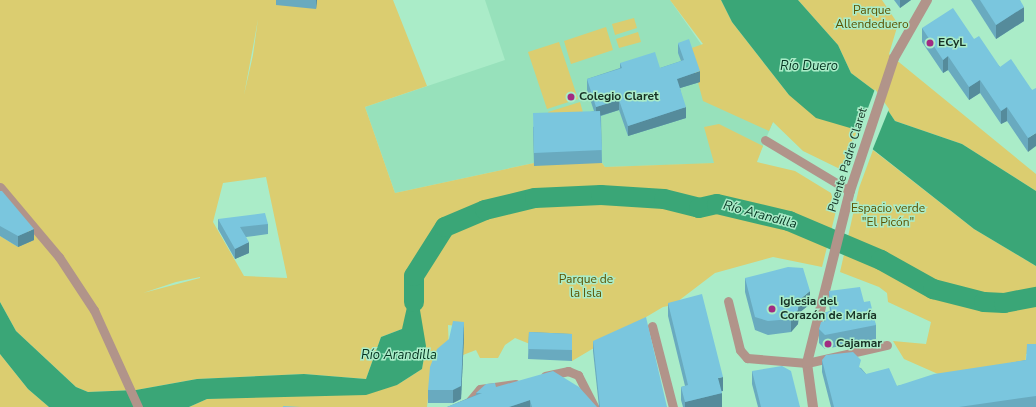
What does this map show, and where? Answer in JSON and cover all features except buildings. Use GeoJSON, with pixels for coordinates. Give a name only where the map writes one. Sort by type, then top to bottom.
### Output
{"type":"FeatureCollection","features":[{"type":"Feature","properties":{"kind":"street","name":"Puente Padre Claret"},"geometry":{"type":"LineString","coordinates":[[806,363],[850,191],[894,58],[927,0]]}},
{"type":"Feature","properties":{"kind":"street"},"geometry":{"type":"LineString","coordinates":[[765,140],[850,191]]}},
{"type":"Feature","properties":{"kind":"street"},"geometry":{"type":"LineString","coordinates":[[0,187],[58,257],[94,310],[124,372],[138,407]]}},
{"type":"Feature","properties":{"kind":"street"},"geometry":{"type":"LineString","coordinates":[[728,300],[743,355],[755,360],[806,363],[887,345]]}},
{"type":"Feature","properties":{"kind":"street"},"geometry":{"type":"LineString","coordinates":[[652,326],[673,407]]}},
{"type":"Feature","properties":{"kind":"street"},"geometry":{"type":"LineString","coordinates":[[806,363],[813,407]]}},
{"type":"Feature","properties":{"kind":"street"},"geometry":{"type":"LineString","coordinates":[[458,407],[469,402],[480,389],[572,371],[582,379],[594,407]]}},
{"type":"Feature","properties":{"kind":"shaded area","name":"Colegio Claret"},"geometry":{"type":"Polygon","coordinates":[[[485,0],[670,0],[720,71],[773,122],[756,162],[605,167],[602,163],[534,163],[395,193],[365,107],[505,60],[485,0]]]}},
{"type":"Feature","properties":{"kind":"green space","name":"Parque de la Isla"},"geometry":{"type":"Polygon","coordinates":[[[0,0],[393,0],[427,86],[365,107],[395,193],[534,163],[602,163],[605,167],[714,163],[704,127],[719,124],[763,146],[757,162],[795,171],[831,193],[836,211],[822,267],[773,257],[715,273],[673,305],[663,307],[572,361],[515,338],[505,345],[498,358],[480,358],[476,350],[463,355],[464,327],[448,325],[449,354],[430,380],[427,407],[189,407],[207,399],[397,385],[422,369],[426,346],[402,329],[381,337],[366,379],[304,374],[197,379],[136,390],[88,392],[76,387],[16,331],[0,302],[0,236],[18,247],[0,202],[0,0]],[[258,19],[253,47],[244,95],[253,55],[258,19]],[[266,177],[223,183],[213,222],[244,276],[287,278],[266,177]],[[200,277],[176,282],[143,293],[200,277]]]}},
{"type":"Feature","properties":{"kind":"green space"},"geometry":{"type":"Polygon","coordinates":[[[670,0],[721,0],[732,22],[789,95],[857,130],[844,171],[803,151],[773,122],[769,131],[703,101],[689,49],[703,44],[670,0]]]}},
{"type":"Feature","properties":{"kind":"green space","name":"Parque Allendeduero"},"geometry":{"type":"Polygon","coordinates":[[[798,0],[882,0],[898,24],[889,54],[1036,174],[1036,191],[962,144],[895,121],[875,91],[851,73],[838,45],[798,0]]]}},
{"type":"Feature","properties":{"kind":"green space"},"geometry":{"type":"Polygon","coordinates":[[[634,18],[637,28],[615,35],[612,24],[634,18]]]}},
{"type":"Feature","properties":{"kind":"green space"},"geometry":{"type":"Polygon","coordinates":[[[606,27],[613,50],[571,64],[564,41],[606,27]]]}},
{"type":"Feature","properties":{"kind":"green space"},"geometry":{"type":"Polygon","coordinates":[[[638,32],[641,42],[619,48],[616,39],[638,32]]]}},
{"type":"Feature","properties":{"kind":"green space"},"geometry":{"type":"Polygon","coordinates":[[[559,42],[578,99],[547,109],[528,52],[559,42]]]}},
{"type":"Feature","properties":{"kind":"green space"},"geometry":{"type":"Polygon","coordinates":[[[580,102],[584,116],[552,126],[548,112],[580,102]]]}},
{"type":"Feature","properties":{"kind":"green space","name":"Espacio verde \"El Picón\""},"geometry":{"type":"Polygon","coordinates":[[[873,150],[974,229],[1036,266],[1036,293],[1031,301],[1036,300],[1036,354],[1026,354],[1025,371],[937,387],[938,374],[904,359],[893,341],[926,344],[931,322],[888,302],[887,293],[879,287],[840,272],[859,188],[873,150]]]}},
{"type":"Feature","properties":{"kind":"green space"},"geometry":{"type":"Polygon","coordinates":[[[0,354],[28,389],[49,407],[0,407],[0,354]]]}},
{"type":"Feature","properties":{"kind":"water","name":"Río Duero"},"geometry":{"type":"Polygon","coordinates":[[[721,0],[798,0],[838,45],[851,73],[875,91],[895,121],[962,144],[1036,191],[1036,266],[974,229],[866,144],[857,130],[816,118],[789,95],[732,22],[721,0]]]}},
{"type":"Feature","properties":{"kind":"water","name":"Río Arandilla"},"geometry":{"type":"Polygon","coordinates":[[[420,266],[419,304],[426,346],[422,369],[397,385],[366,395],[207,399],[189,407],[49,407],[28,389],[0,354],[0,302],[16,331],[76,387],[88,392],[136,390],[197,379],[304,374],[366,379],[381,337],[402,329],[414,276],[420,266]]]}},
{"type":"Feature","properties":{"kind":"pier"},"geometry":{"type":"Polygon","coordinates":[[[875,89],[889,109],[872,151],[858,135],[875,89]]]}},
{"type":"Feature","properties":{"kind":"waterway","name":"Río Arandilla"},"geometry":{"type":"LineString","coordinates":[[414,302],[414,276],[445,227],[485,210],[535,198],[601,195],[664,199],[699,208],[717,204],[789,221],[881,260],[933,289],[984,302],[1004,303],[1036,297]]}},
{"type":"Feature","properties":{"kind":"place","name":"ECyL"},"geometry":{"type":"Point","coordinates":[930,43]}},
{"type":"Feature","properties":{"kind":"place","name":"Colegio Claret"},"geometry":{"type":"Point","coordinates":[571,97]}},
{"type":"Feature","properties":{"kind":"place","name":"Iglesia del Corazón de María"},"geometry":{"type":"Point","coordinates":[772,309]}},
{"type":"Feature","properties":{"kind":"place","name":"Cajamar"},"geometry":{"type":"Point","coordinates":[828,344]}}]}
